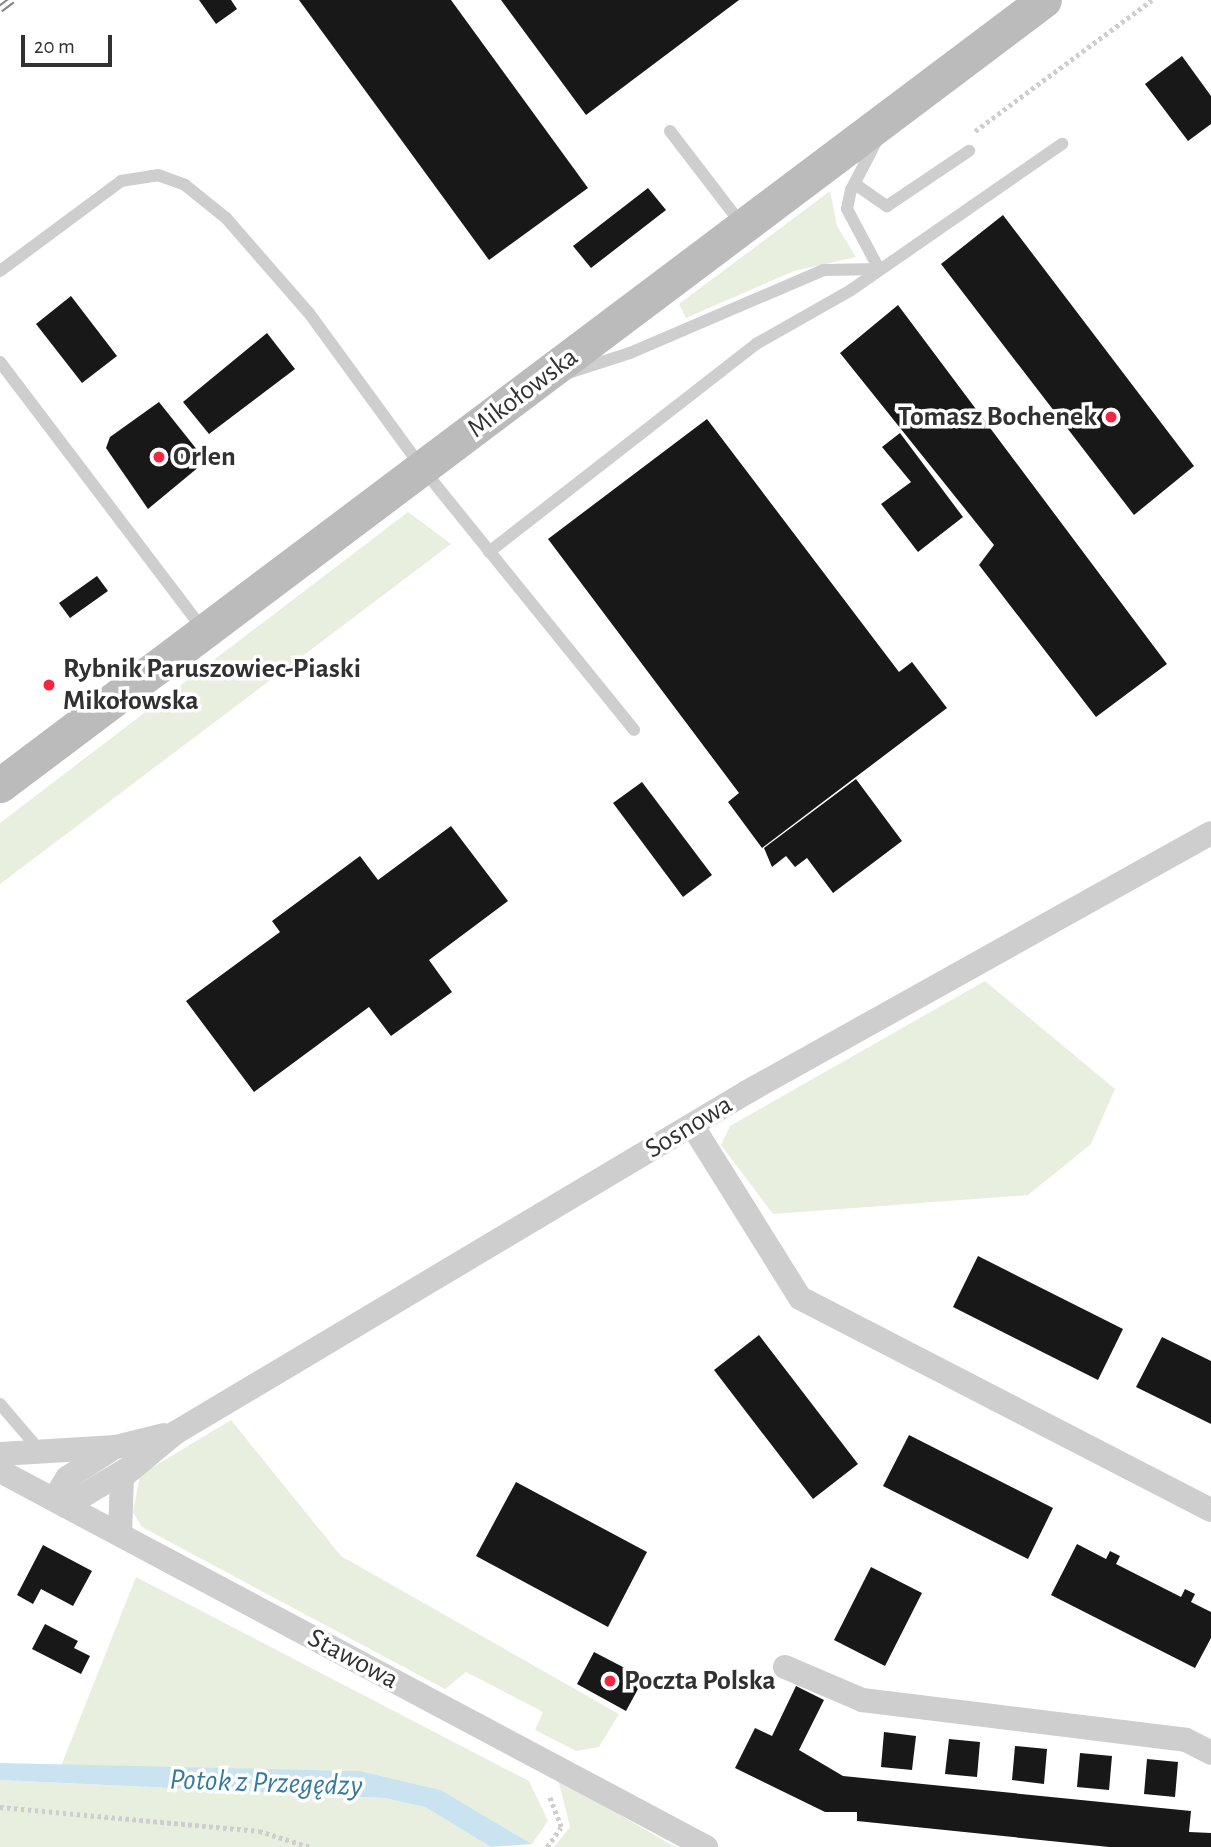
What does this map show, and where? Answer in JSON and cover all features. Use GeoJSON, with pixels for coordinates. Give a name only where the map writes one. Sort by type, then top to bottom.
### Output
{"type":"FeatureCollection","features":[{"type":"Feature","properties":{"kind":"main road","name":"Mikołowska"},"geometry":{"type":"LineString","coordinates":[[0,785],[1044,0]]}},
{"type":"Feature","properties":{"kind":"street","name":"Sosnowa"},"geometry":{"type":"LineString","coordinates":[[60,1502],[130,1468],[175,1433],[692,1125],[1211,833]]}},
{"type":"Feature","properties":{"kind":"street"},"geometry":{"type":"LineString","coordinates":[[692,1125],[800,1298],[1211,1510]]}},
{"type":"Feature","properties":{"kind":"street","name":"Sosnowa"},"geometry":{"type":"LineString","coordinates":[[0,1454],[116,1447],[175,1433]]}},
{"type":"Feature","properties":{"kind":"street","name":"Sosnowa"},"geometry":{"type":"LineString","coordinates":[[60,1502],[67,1478],[116,1447]]}},
{"type":"Feature","properties":{"kind":"street"},"geometry":{"type":"LineString","coordinates":[[120,1534],[117,1492],[130,1468]]}},
{"type":"Feature","properties":{"kind":"street","name":"Stawowa"},"geometry":{"type":"LineString","coordinates":[[0,1471],[706,1847]]}},
{"type":"Feature","properties":{"kind":"street"},"geometry":{"type":"LineString","coordinates":[[785,1667],[862,1700],[1186,1740],[1211,1753]]}},
{"type":"Feature","properties":{"kind":"lane"},"geometry":{"type":"LineString","coordinates":[[879,270],[850,220],[848,197],[888,118]]}},
{"type":"Feature","properties":{"kind":"lane"},"geometry":{"type":"LineString","coordinates":[[670,131],[743,226]]}},
{"type":"Feature","properties":{"kind":"lane"},"geometry":{"type":"LineString","coordinates":[[489,552],[756,344],[879,270],[1062,144]]}},
{"type":"Feature","properties":{"kind":"lane"},"geometry":{"type":"LineString","coordinates":[[855,184],[887,206],[969,150]]}},
{"type":"Feature","properties":{"kind":"lane"},"geometry":{"type":"LineString","coordinates":[[0,271],[121,181],[158,175],[185,186],[226,218],[309,313],[422,468],[634,730]]}},
{"type":"Feature","properties":{"kind":"lane"},"geometry":{"type":"LineString","coordinates":[[533,384],[630,353],[824,270],[879,270]]}},
{"type":"Feature","properties":{"kind":"lane"},"geometry":{"type":"LineString","coordinates":[[0,362],[204,631]]}},
{"type":"Feature","properties":{"kind":"lane"},"geometry":{"type":"LineString","coordinates":[[0,1404],[43,1453]]}},
{"type":"Feature","properties":{"kind":"path"},"geometry":{"type":"LineString","coordinates":[[969,150],[970,135],[1152,0]]}},
{"type":"Feature","properties":{"kind":"path"},"geometry":{"type":"LineString","coordinates":[[546,1788],[561,1827],[547,1847]]}},
{"type":"Feature","properties":{"kind":"path"},"geometry":{"type":"LineString","coordinates":[[0,1807],[259,1831],[310,1847]]}},
{"type":"Feature","properties":{"kind":"green space"},"geometry":{"type":"Polygon","coordinates":[[[830,191],[837,226],[856,257],[794,271],[686,318],[679,304],[830,191]]]}},
{"type":"Feature","properties":{"kind":"green space"},"geometry":{"type":"Polygon","coordinates":[[[408,512],[451,544],[0,884],[0,823],[408,512]]]}},
{"type":"Feature","properties":{"kind":"green space"},"geometry":{"type":"Polygon","coordinates":[[[985,981],[1115,1089],[1091,1144],[1028,1195],[773,1214],[721,1145],[730,1126],[985,981]]]}},
{"type":"Feature","properties":{"kind":"green space"},"geometry":{"type":"Polygon","coordinates":[[[231,1420],[341,1556],[619,1714],[599,1747],[576,1751],[535,1730],[543,1712],[466,1672],[445,1689],[142,1527],[133,1512],[140,1475],[231,1420]]]}},
{"type":"Feature","properties":{"kind":"green space"},"geometry":{"type":"Polygon","coordinates":[[[136,1577],[529,1781],[548,1821],[532,1844],[441,1790],[360,1771],[61,1766],[136,1577]]]}},
{"type":"Feature","properties":{"kind":"green space"},"geometry":{"type":"Polygon","coordinates":[[[558,1779],[675,1847],[554,1847],[570,1827],[558,1779]]]}},
{"type":"Feature","properties":{"kind":"green space"},"geometry":{"type":"Polygon","coordinates":[[[0,1780],[384,1798],[425,1807],[491,1847],[0,1847],[0,1780]]]}},
{"type":"Feature","properties":{"kind":"water","name":"Potok z Przegędzy"},"geometry":{"type":"Polygon","coordinates":[[[0,1763],[360,1771],[441,1790],[532,1844],[491,1847],[425,1807],[384,1798],[0,1780],[0,1763]]]}},
{"type":"Feature","properties":{"kind":"building"},"geometry":{"type":"Polygon","coordinates":[[[199,0],[231,0],[237,9],[216,24],[199,0]]]}},
{"type":"Feature","properties":{"kind":"building"},"geometry":{"type":"Polygon","coordinates":[[[299,0],[451,0],[588,188],[489,260],[299,0]]]}},
{"type":"Feature","properties":{"kind":"building"},"geometry":{"type":"Polygon","coordinates":[[[501,0],[739,0],[586,115],[501,0]]]}},
{"type":"Feature","properties":{"kind":"building"},"geometry":{"type":"Polygon","coordinates":[[[1182,56],[1211,96],[1211,124],[1188,141],[1145,84],[1182,56]]]}},
{"type":"Feature","properties":{"kind":"building"},"geometry":{"type":"Polygon","coordinates":[[[648,188],[666,210],[591,268],[573,246],[648,188]]]}},
{"type":"Feature","properties":{"kind":"building"},"geometry":{"type":"Polygon","coordinates":[[[1003,215],[1194,466],[1134,515],[941,264],[1003,215]]]}},
{"type":"Feature","properties":{"kind":"building"},"geometry":{"type":"Polygon","coordinates":[[[71,296],[117,356],[82,383],[36,324],[71,296]]]}},
{"type":"Feature","properties":{"kind":"building"},"geometry":{"type":"Polygon","coordinates":[[[898,305],[1167,664],[1096,717],[979,565],[994,545],[840,353],[898,305]]]}},
{"type":"Feature","properties":{"kind":"building"},"geometry":{"type":"Polygon","coordinates":[[[267,333],[295,369],[209,434],[183,402],[267,333]]]}},
{"type":"Feature","properties":{"kind":"building"},"geometry":{"type":"Polygon","coordinates":[[[159,402],[206,461],[148,509],[106,448],[110,437],[159,402]]]}},
{"type":"Feature","properties":{"kind":"building"},"geometry":{"type":"Polygon","coordinates":[[[707,419],[899,672],[912,662],[947,708],[762,848],[728,802],[739,793],[548,539],[707,419]]]}},
{"type":"Feature","properties":{"kind":"building"},"geometry":{"type":"Polygon","coordinates":[[[900,433],[963,517],[918,552],[881,504],[911,482],[882,447],[900,433]]]}},
{"type":"Feature","properties":{"kind":"building"},"geometry":{"type":"Polygon","coordinates":[[[97,576],[108,591],[70,618],[59,603],[97,576]]]}},
{"type":"Feature","properties":{"kind":"building"},"geometry":{"type":"Polygon","coordinates":[[[856,779],[902,841],[833,893],[807,858],[795,867],[786,856],[772,867],[764,848],[856,779]]]}},
{"type":"Feature","properties":{"kind":"building"},"geometry":{"type":"Polygon","coordinates":[[[642,782],[712,875],[683,897],[613,803],[642,782]]]}},
{"type":"Feature","properties":{"kind":"building"},"geometry":{"type":"Polygon","coordinates":[[[451,826],[508,901],[429,960],[452,992],[391,1036],[369,1007],[254,1092],[186,1001],[280,932],[272,921],[360,856],[378,880],[451,826]]]}},
{"type":"Feature","properties":{"kind":"building"},"geometry":{"type":"Polygon","coordinates":[[[978,1256],[1123,1329],[1098,1380],[953,1307],[978,1256]]]}},
{"type":"Feature","properties":{"kind":"building"},"geometry":{"type":"Polygon","coordinates":[[[759,1335],[858,1464],[813,1499],[714,1370],[759,1335]]]}},
{"type":"Feature","properties":{"kind":"building"},"geometry":{"type":"Polygon","coordinates":[[[1162,1337],[1211,1361],[1211,1424],[1136,1387],[1162,1337]]]}},
{"type":"Feature","properties":{"kind":"building"},"geometry":{"type":"Polygon","coordinates":[[[909,1435],[1053,1508],[1028,1559],[883,1486],[909,1435]]]}},
{"type":"Feature","properties":{"kind":"building"},"geometry":{"type":"Polygon","coordinates":[[[516,1482],[647,1552],[608,1627],[476,1556],[516,1482]]]}},
{"type":"Feature","properties":{"kind":"building"},"geometry":{"type":"Polygon","coordinates":[[[1077,1544],[1106,1559],[1110,1551],[1120,1556],[1116,1564],[1181,1597],[1185,1589],[1195,1594],[1191,1602],[1211,1612],[1211,1638],[1195,1668],[1051,1595],[1077,1544]]]}},
{"type":"Feature","properties":{"kind":"building"},"geometry":{"type":"Polygon","coordinates":[[[43,1545],[92,1571],[73,1606],[41,1589],[33,1604],[17,1595],[43,1545]]]}},
{"type":"Feature","properties":{"kind":"building"},"geometry":{"type":"Polygon","coordinates":[[[871,1567],[922,1593],[885,1666],[834,1640],[871,1567]]]}},
{"type":"Feature","properties":{"kind":"building"},"geometry":{"type":"Polygon","coordinates":[[[45,1624],[78,1641],[74,1648],[90,1656],[81,1674],[32,1649],[45,1624]]]}},
{"type":"Feature","properties":{"kind":"building","name":"Poczta Polska"},"geometry":{"type":"Polygon","coordinates":[[[594,1652],[644,1678],[626,1711],[577,1684],[594,1652]]]}},
{"type":"Feature","properties":{"kind":"building"},"geometry":{"type":"Polygon","coordinates":[[[796,1686],[824,1700],[799,1750],[843,1776],[1191,1811],[1189,1832],[1211,1833],[1211,1847],[1109,1847],[857,1821],[857,1812],[825,1812],[735,1768],[755,1728],[772,1736],[796,1686]]]}},
{"type":"Feature","properties":{"kind":"building"},"geometry":{"type":"Polygon","coordinates":[[[884,1732],[916,1736],[912,1770],[881,1767],[884,1732]]]}},
{"type":"Feature","properties":{"kind":"building"},"geometry":{"type":"Polygon","coordinates":[[[949,1739],[980,1742],[977,1777],[945,1774],[949,1739]]]}},
{"type":"Feature","properties":{"kind":"building"},"geometry":{"type":"Polygon","coordinates":[[[1015,1746],[1047,1749],[1044,1784],[1012,1780],[1015,1746]]]}},
{"type":"Feature","properties":{"kind":"building"},"geometry":{"type":"Polygon","coordinates":[[[1080,1753],[1112,1756],[1109,1790],[1077,1787],[1080,1753]]]}},
{"type":"Feature","properties":{"kind":"building"},"geometry":{"type":"Polygon","coordinates":[[[1147,1759],[1178,1762],[1175,1797],[1144,1794],[1147,1759]]]}},
{"type":"Feature","properties":{"kind":"railway"},"geometry":{"type":"LineString","coordinates":[[0,9],[12,0]]}},
{"type":"Feature","properties":{"kind":"place","name":"Tomasz Bochenek"},"geometry":{"type":"Point","coordinates":[1111,417]}},
{"type":"Feature","properties":{"kind":"place","name":"Orlen"},"geometry":{"type":"Point","coordinates":[159,457]}},
{"type":"Feature","properties":{"kind":"place","name":"Rybnik Paruszowiec-Piaski Mikołowska"},"geometry":{"type":"Point","coordinates":[49,685]}},
{"type":"Feature","properties":{"kind":"place","name":"Poczta Polska"},"geometry":{"type":"Point","coordinates":[610,1681]}}]}
